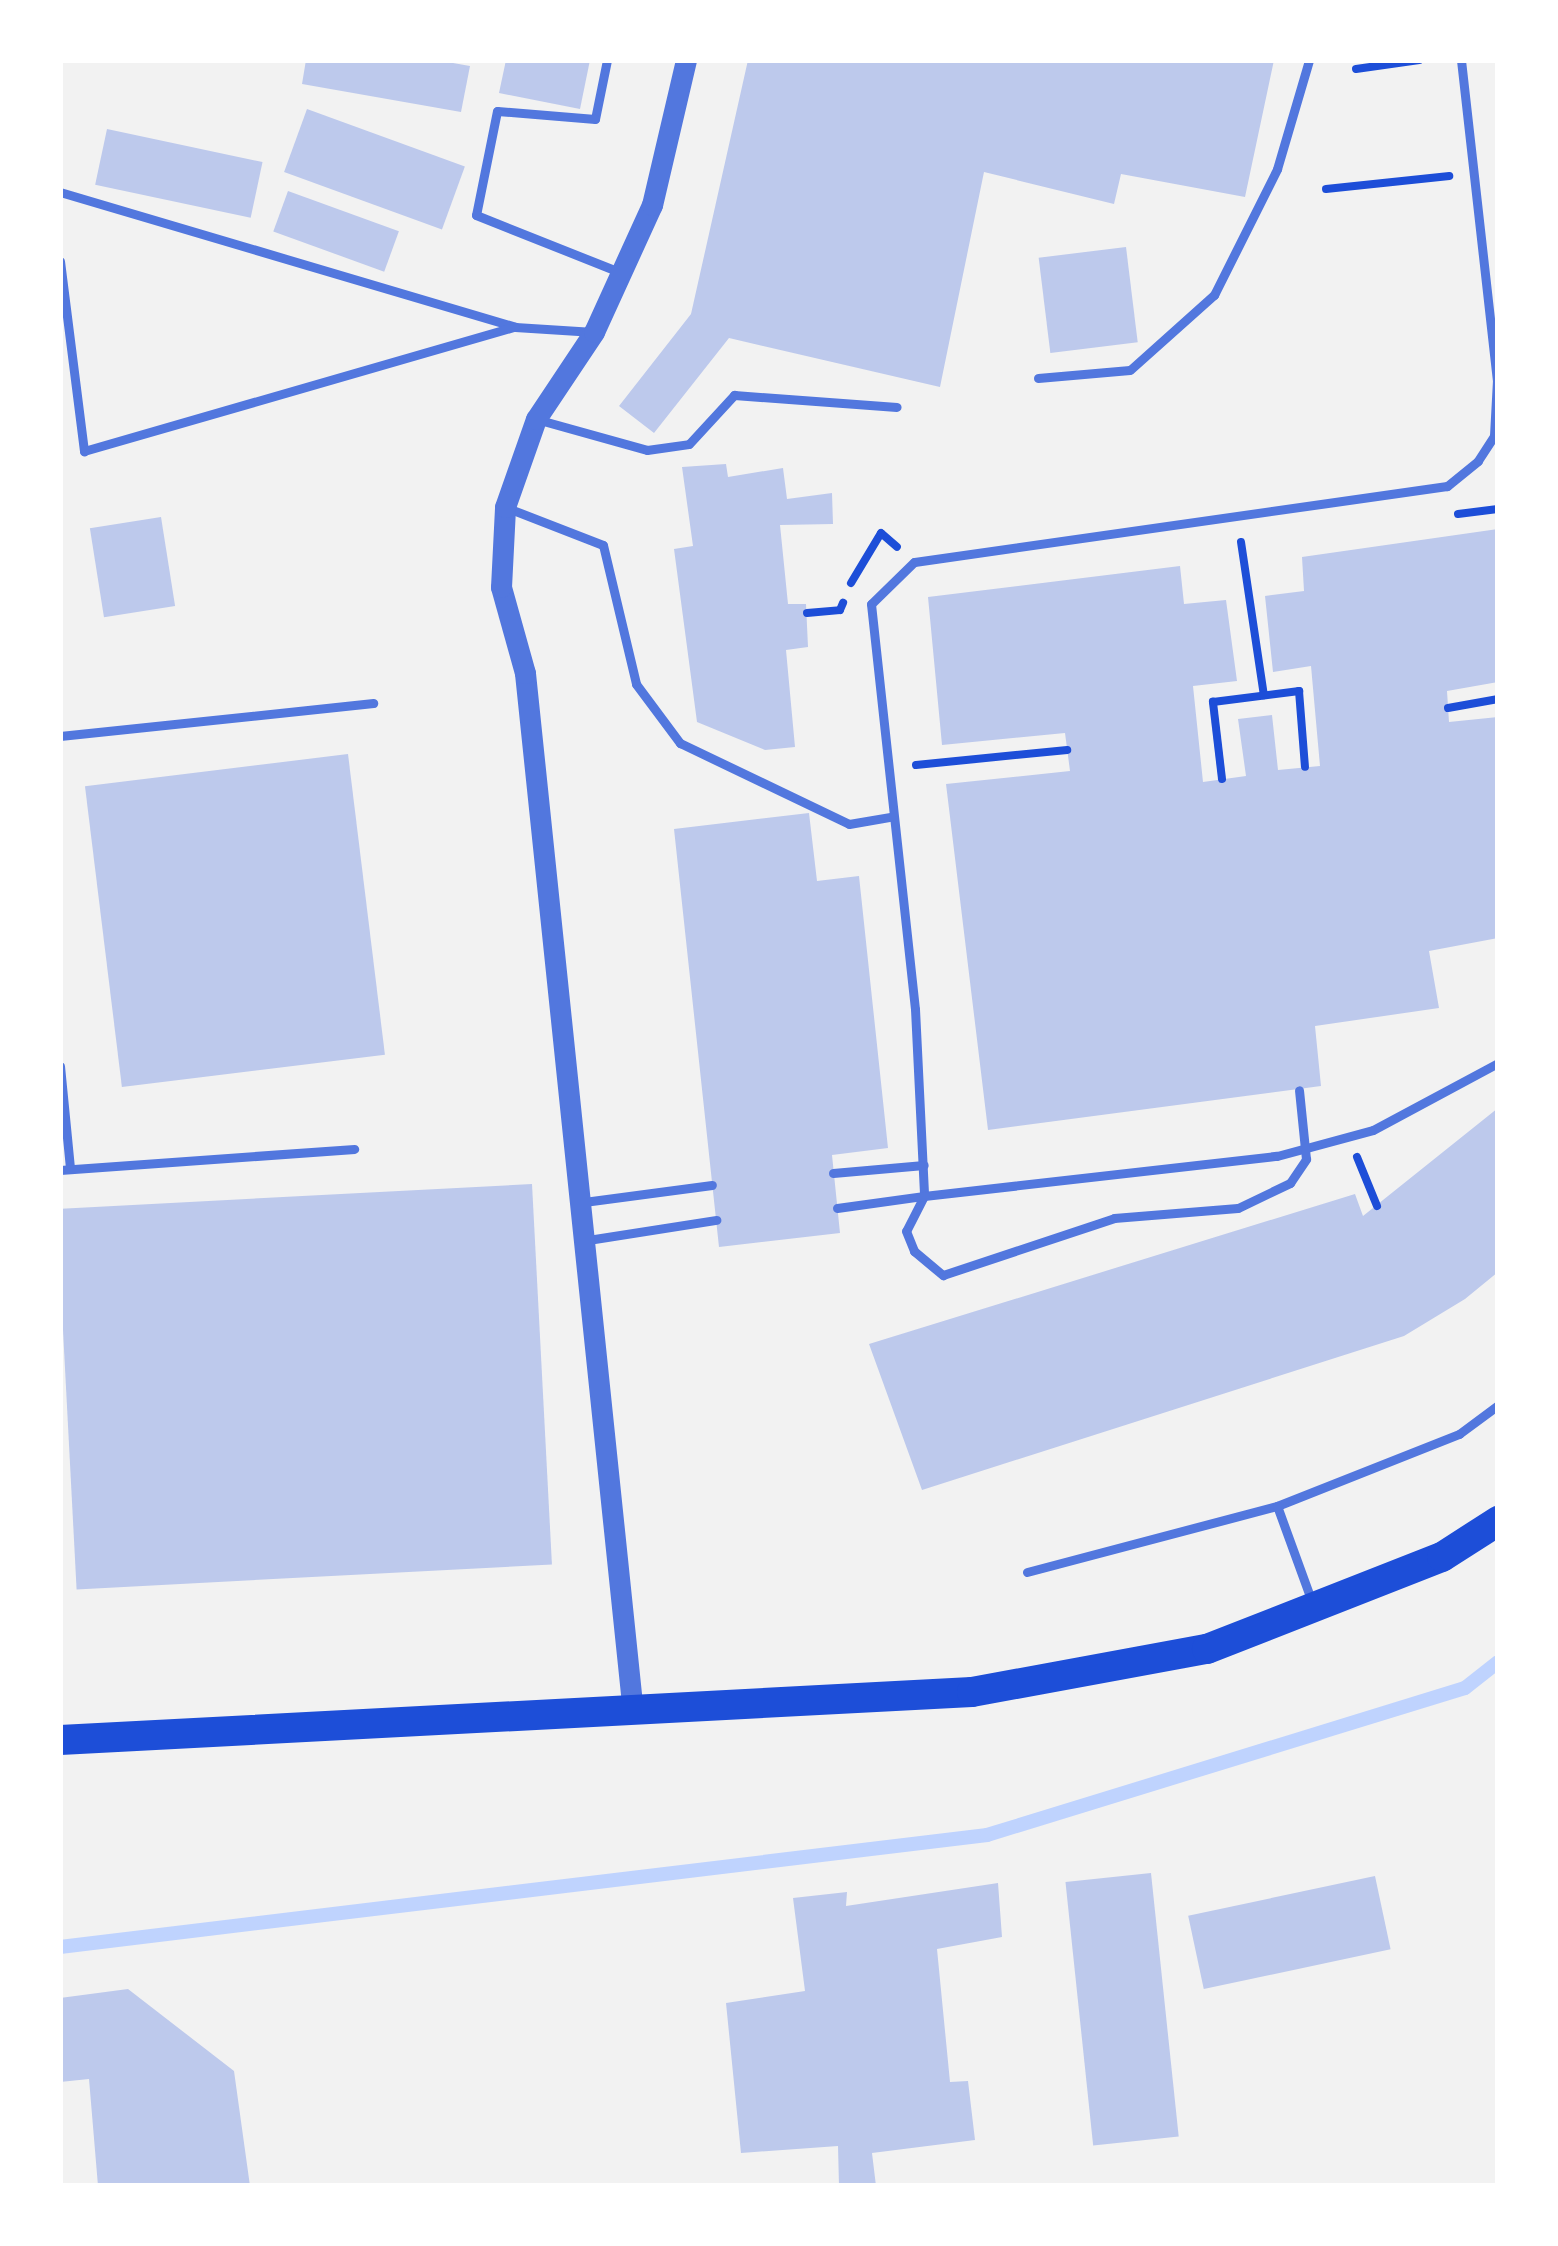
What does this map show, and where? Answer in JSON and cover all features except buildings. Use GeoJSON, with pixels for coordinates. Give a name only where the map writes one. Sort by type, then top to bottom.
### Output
{"type":"FeatureCollection","features":[{"type":"Feature","properties":{"kind":"main road"},"geometry":{"type":"LineString","coordinates":[[60,1740],[972,1692],[1208,1649],[1442,1556],[1498,1521]]}},
{"type":"Feature","properties":{"kind":"street"},"geometry":{"type":"LineString","coordinates":[[633,1712],[588,1240],[525,673],[501,587],[505,507],[536,418],[594,332],[652,205],[686,60]]}},
{"type":"Feature","properties":{"kind":"lane"},"geometry":{"type":"LineString","coordinates":[[607,60],[595,119],[497,111],[476,215],[622,273]]}},
{"type":"Feature","properties":{"kind":"lane"},"geometry":{"type":"LineString","coordinates":[[1038,378],[1130,370],[1214,295],[1277,169],[1309,60]]}},
{"type":"Feature","properties":{"kind":"lane"},"geometry":{"type":"LineString","coordinates":[[1299,1090],[1306,1160],[1268,1198],[1114,1218],[943,1275],[914,1251],[906,1231],[924,1196],[915,1009],[890,818],[871,604],[914,562],[1447,486],[1478,461],[1494,436],[1497,380],[1461,60]]}},
{"type":"Feature","properties":{"kind":"lane"},"geometry":{"type":"LineString","coordinates":[[60,192],[515,327],[594,332]]}},
{"type":"Feature","properties":{"kind":"lane"},"geometry":{"type":"LineString","coordinates":[[60,261],[85,451],[515,327]]}},
{"type":"Feature","properties":{"kind":"lane"},"geometry":{"type":"LineString","coordinates":[[536,418],[647,451],[689,444],[734,394],[897,407]]}},
{"type":"Feature","properties":{"kind":"lane"},"geometry":{"type":"LineString","coordinates":[[505,507],[603,545],[637,684],[680,743],[849,824],[890,818]]}},
{"type":"Feature","properties":{"kind":"lane"},"geometry":{"type":"LineString","coordinates":[[60,736],[373,703]]}},
{"type":"Feature","properties":{"kind":"lane"},"geometry":{"type":"LineString","coordinates":[[837,1208],[1277,1156],[1373,1130],[1498,1064]]}},
{"type":"Feature","properties":{"kind":"lane"},"geometry":{"type":"LineString","coordinates":[[60,1066],[65,1169],[354,1149]]}},
{"type":"Feature","properties":{"kind":"lane"},"geometry":{"type":"LineString","coordinates":[[833,1173],[924,1165]]}},
{"type":"Feature","properties":{"kind":"lane"},"geometry":{"type":"LineString","coordinates":[[584,1202],[712,1185]]}},
{"type":"Feature","properties":{"kind":"lane"},"geometry":{"type":"LineString","coordinates":[[588,1240],[716,1220]]}},
{"type":"Feature","properties":{"kind":"lane"},"geometry":{"type":"LineString","coordinates":[[1027,1571],[1277,1506],[1460,1434],[1498,1405]]}},
{"type":"Feature","properties":{"kind":"lane"},"geometry":{"type":"LineString","coordinates":[[1277,1506],[1314,1606]]}},
{"type":"Feature","properties":{"kind":"path"},"geometry":{"type":"LineString","coordinates":[[1356,69],[1419,60]]}},
{"type":"Feature","properties":{"kind":"path"},"geometry":{"type":"LineString","coordinates":[[1326,189],[1475,174]]}},
{"type":"Feature","properties":{"kind":"path"},"geometry":{"type":"LineString","coordinates":[[1241,543],[1264,695]]}},
{"type":"Feature","properties":{"kind":"path"},"geometry":{"type":"LineString","coordinates":[[1222,779],[1214,702],[1299,691],[1305,767]]}},
{"type":"Feature","properties":{"kind":"path"},"geometry":{"type":"LineString","coordinates":[[1448,708],[1498,699]]}},
{"type":"Feature","properties":{"kind":"path"},"geometry":{"type":"LineString","coordinates":[[885,768],[1067,750]]}},
{"type":"Feature","properties":{"kind":"waterway"},"geometry":{"type":"LineString","coordinates":[[60,1947],[987,1835],[1465,1688],[1498,1662]]}}]}
